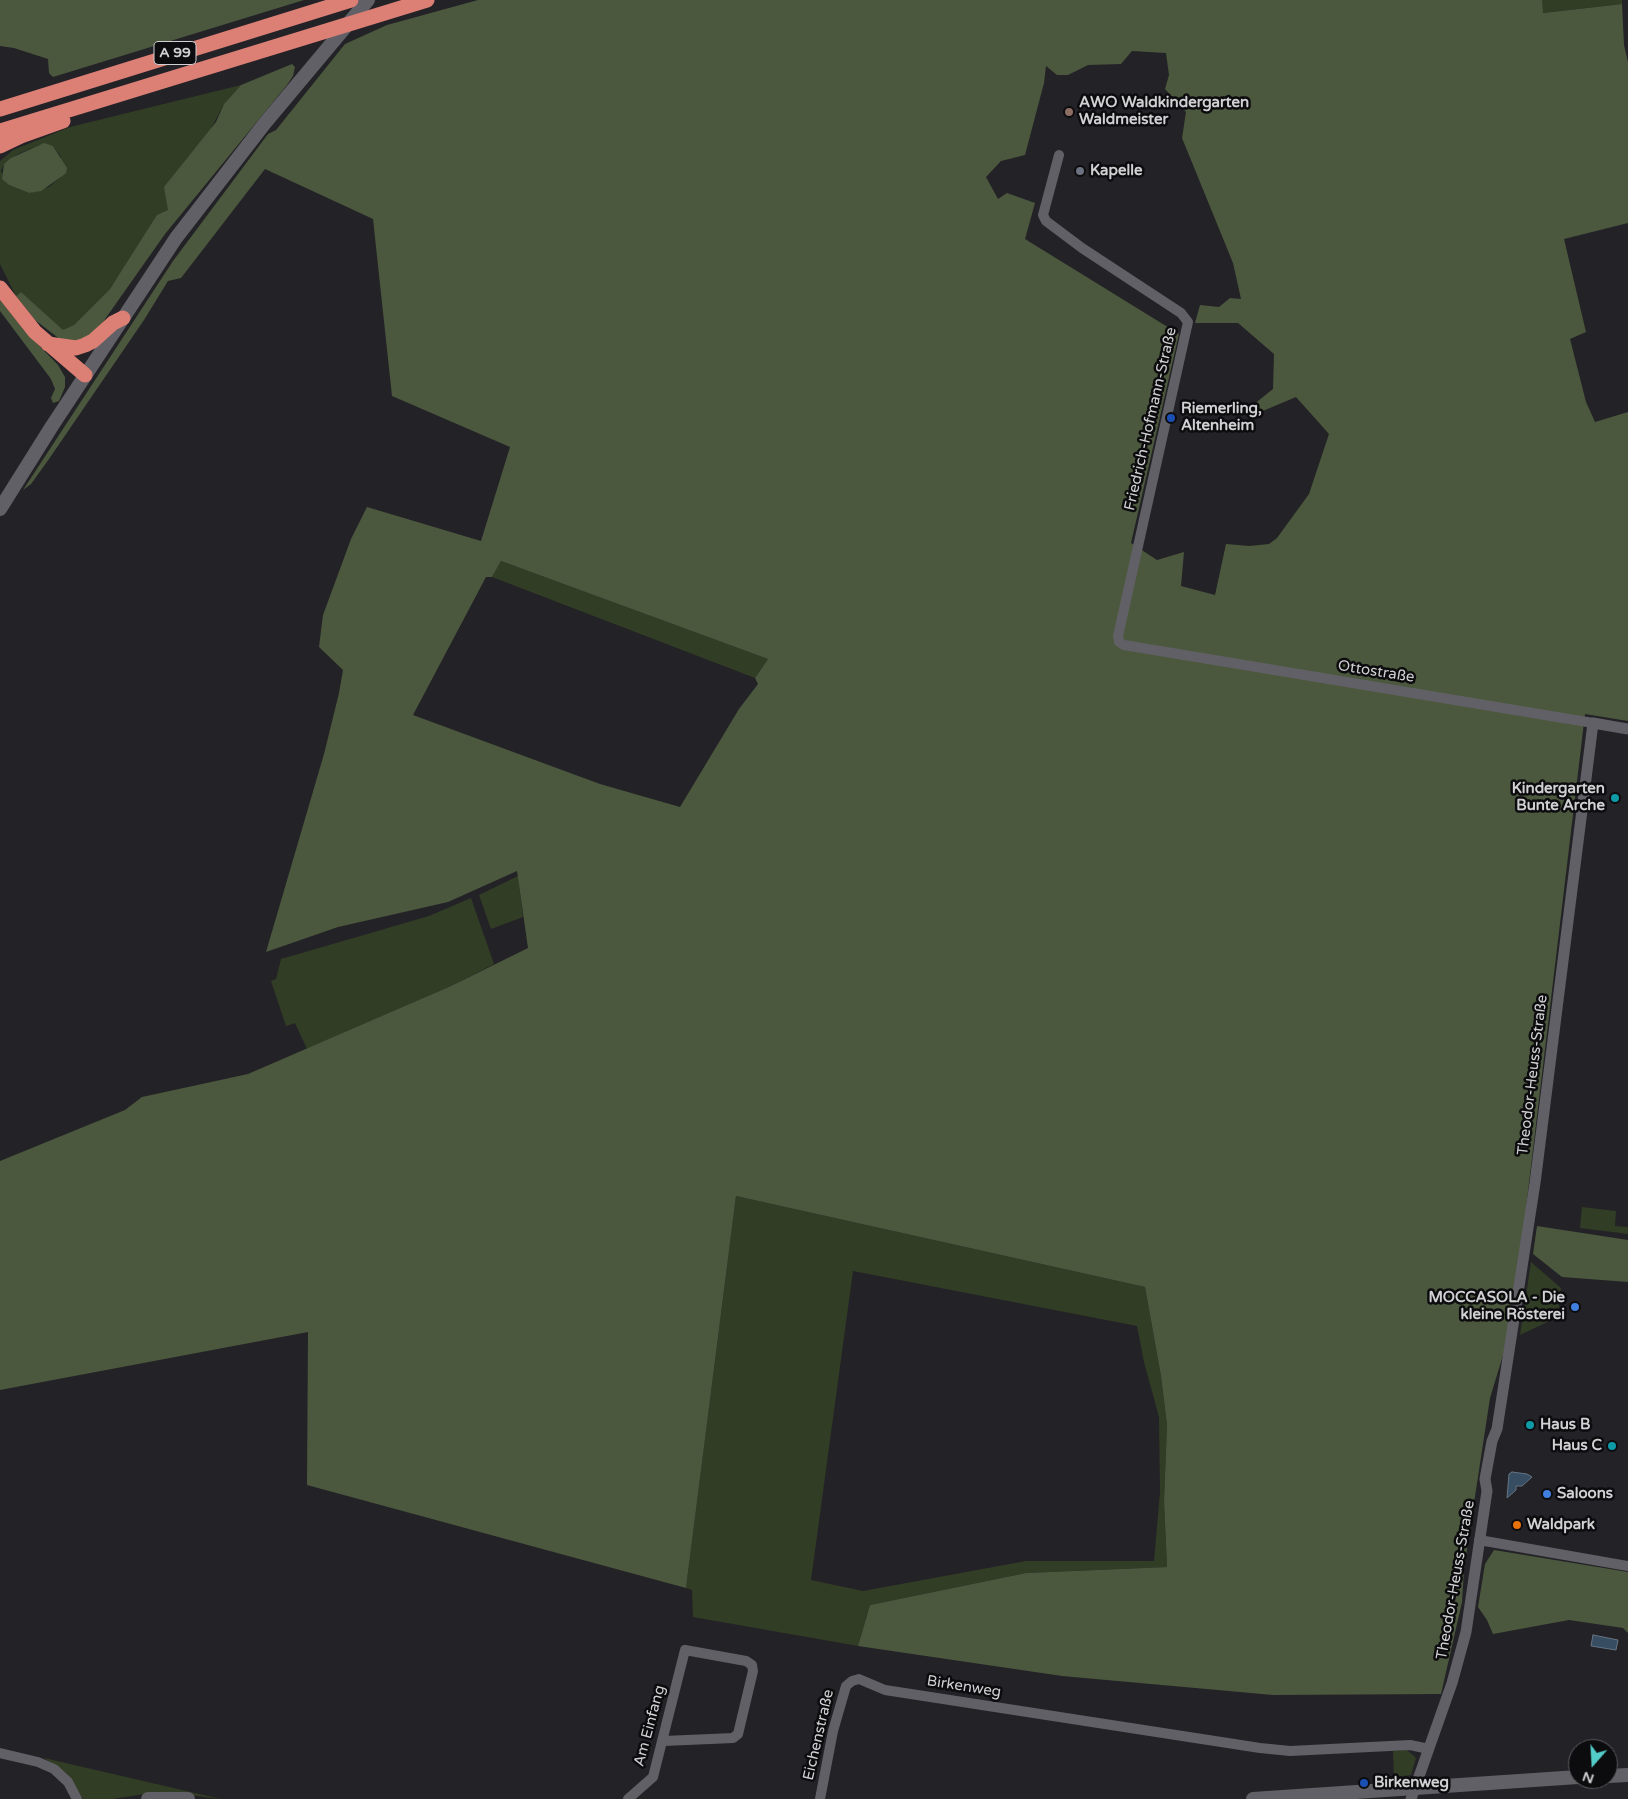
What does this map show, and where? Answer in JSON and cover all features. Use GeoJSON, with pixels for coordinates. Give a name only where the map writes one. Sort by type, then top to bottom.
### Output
{"type":"FeatureCollection","features":[{"type":"Feature","properties":{"kind":"highway","name":"A 99"},"geometry":{"type":"LineString","coordinates":[[0,109],[351,0]]}},
{"type":"Feature","properties":{"kind":"highway","name":"A 99"},"geometry":{"type":"LineString","coordinates":[[0,131],[86,103],[427,0]]}},
{"type":"Feature","properties":{"kind":"highway"},"geometry":{"type":"LineString","coordinates":[[0,146],[21,136],[66,120],[86,103]]}},
{"type":"Feature","properties":{"kind":"highway"},"geometry":{"type":"LineString","coordinates":[[0,288],[48,344],[85,375]]}},
{"type":"Feature","properties":{"kind":"highway"},"geometry":{"type":"LineString","coordinates":[[48,344],[76,348],[85,345],[93,342],[113,323],[123,318]]}},
{"type":"Feature","properties":{"kind":"main road"},"geometry":{"type":"LineString","coordinates":[[0,509],[85,375],[182,231],[296,86],[368,0]]}},
{"type":"Feature","properties":{"kind":"main road"},"geometry":{"type":"LineString","coordinates":[[1253,1799],[1413,1793],[1537,1779],[1568,1777]]}},
{"type":"Feature","properties":{"kind":"main road"},"geometry":{"type":"LineString","coordinates":[[148,1799],[188,1799]]}},
{"type":"Feature","properties":{"kind":"street","name":"Friedrich-Hofmann-Straße"},"geometry":{"type":"LineString","coordinates":[[1059,155],[1043,215],[1046,221],[1082,248],[1181,313],[1188,322],[1118,636],[1119,642]]}},
{"type":"Feature","properties":{"kind":"street","name":"Ottostraße"},"geometry":{"type":"LineString","coordinates":[[1119,642],[1134,647],[1628,729]]}},
{"type":"Feature","properties":{"kind":"street","name":"Theodor-Heuss-Straße"},"geometry":{"type":"LineString","coordinates":[[1413,1793],[1452,1683],[1466,1632],[1487,1491],[1492,1480],[1499,1442],[1497,1429],[1534,1183],[1593,722]]}},
{"type":"Feature","properties":{"kind":"street"},"geometry":{"type":"LineString","coordinates":[[1479,1540],[1628,1566]]}},
{"type":"Feature","properties":{"kind":"street","name":"Am Einfang"},"geometry":{"type":"LineString","coordinates":[[628,1799],[653,1777],[664,1741],[685,1650],[746,1661],[752,1665],[753,1671],[748,1697],[738,1734],[733,1738],[664,1741]]}},
{"type":"Feature","properties":{"kind":"street","name":"Birkenweg"},"geometry":{"type":"LineString","coordinates":[[852,1681],[859,1679],[894,1691],[1260,1748],[1290,1751],[1410,1745],[1429,1749]]}},
{"type":"Feature","properties":{"kind":"street","name":"Eichenstraße"},"geometry":{"type":"LineString","coordinates":[[820,1799],[833,1731],[846,1686],[852,1681]]}},
{"type":"Feature","properties":{"kind":"street"},"geometry":{"type":"LineString","coordinates":[[0,1753],[38,1762],[54,1769],[68,1782],[77,1799]]}},
{"type":"Feature","properties":{"kind":"green space"},"geometry":{"type":"Polygon","coordinates":[[[0,0],[304,0],[53,77],[49,73],[48,59],[14,48],[0,46],[0,0]]]}},
{"type":"Feature","properties":{"kind":"green space"},"geometry":{"type":"Polygon","coordinates":[[[478,0],[1542,0],[1543,13],[1622,4],[1624,45],[1628,62],[1628,223],[1564,239],[1586,332],[1570,339],[1586,402],[1595,422],[1628,412],[1628,721],[1585,714],[1524,1225],[1504,1352],[1490,1398],[1464,1569],[1462,1602],[1441,1694],[1273,1695],[1062,1676],[858,1646],[870,1605],[1026,1573],[1167,1567],[1164,1501],[1167,1425],[1161,1376],[1145,1287],[736,1196],[686,1588],[307,1485],[308,1332],[0,1390],[0,1161],[125,1110],[142,1097],[248,1074],[451,986],[528,948],[517,871],[448,902],[338,927],[266,952],[324,754],[339,693],[343,670],[319,647],[323,615],[351,539],[367,507],[481,541],[510,447],[392,396],[373,219],[265,169],[181,278],[168,281],[144,320],[49,459],[31,484],[23,490],[173,261],[268,134],[276,130],[345,44],[387,25],[478,0]],[[1132,51],[1121,64],[1088,65],[1068,75],[1057,75],[1046,66],[1044,83],[1025,155],[1001,161],[986,177],[998,199],[1007,193],[1035,203],[1025,239],[1179,334],[1131,543],[1157,560],[1184,552],[1181,586],[1215,595],[1226,544],[1249,546],[1269,544],[1277,538],[1309,494],[1329,434],[1296,397],[1258,413],[1253,405],[1273,389],[1274,354],[1238,323],[1195,323],[1200,305],[1219,307],[1230,298],[1241,299],[1233,263],[1182,138],[1186,112],[1165,89],[1169,75],[1166,53],[1132,51]],[[501,561],[492,577],[486,577],[413,715],[600,784],[680,807],[739,709],[758,684],[755,678],[768,659],[501,561]]]}},
{"type":"Feature","properties":{"kind":"green space"},"geometry":{"type":"Polygon","coordinates":[[[1542,0],[1622,0],[1622,4],[1542,13],[1542,0]]]}},
{"type":"Feature","properties":{"kind":"green space"},"geometry":{"type":"Polygon","coordinates":[[[292,64],[295,67],[293,76],[287,85],[165,234],[103,322],[89,337],[76,342],[61,340],[35,320],[16,296],[21,292],[63,330],[74,325],[110,289],[157,215],[168,210],[164,187],[216,122],[224,104],[241,85],[292,64]]]}},
{"type":"Feature","properties":{"kind":"green space"},"geometry":{"type":"Polygon","coordinates":[[[241,85],[224,104],[168,210],[110,289],[74,325],[63,331],[21,292],[16,296],[0,264],[0,161],[13,150],[70,127],[241,85]],[[39,145],[18,154],[4,164],[1,171],[9,185],[29,193],[49,187],[61,177],[61,157],[53,146],[39,145]]]}},
{"type":"Feature","properties":{"kind":"green space"},"geometry":{"type":"Polygon","coordinates":[[[44,143],[53,146],[67,168],[66,173],[41,191],[29,193],[9,185],[2,179],[4,164],[11,158],[44,143]]]}},
{"type":"Feature","properties":{"kind":"green space"},"geometry":{"type":"Polygon","coordinates":[[[0,300],[24,330],[58,365],[65,377],[65,387],[59,401],[53,403],[51,398],[55,389],[51,379],[0,311],[0,300]]]}},
{"type":"Feature","properties":{"kind":"green space"},"geometry":{"type":"Polygon","coordinates":[[[501,561],[768,659],[755,678],[492,577],[501,561]]]}},
{"type":"Feature","properties":{"kind":"green space"},"geometry":{"type":"Polygon","coordinates":[[[518,876],[523,917],[491,929],[479,895],[518,876]]]}},
{"type":"Feature","properties":{"kind":"green space"},"geometry":{"type":"Polygon","coordinates":[[[471,898],[494,964],[451,986],[307,1049],[295,1023],[286,1026],[271,981],[276,979],[281,959],[429,916],[471,898]]]}},
{"type":"Feature","properties":{"kind":"green space"},"geometry":{"type":"Polygon","coordinates":[[[736,1196],[1145,1287],[1161,1376],[1167,1425],[1164,1501],[1167,1567],[1026,1573],[870,1605],[858,1646],[693,1617],[692,1590],[686,1588],[736,1196]],[[853,1271],[811,1580],[863,1591],[1026,1561],[1154,1561],[1160,1492],[1159,1417],[1144,1362],[1137,1326],[853,1271]]]}},
{"type":"Feature","properties":{"kind":"green space"},"geometry":{"type":"Polygon","coordinates":[[[1582,1207],[1616,1211],[1615,1226],[1628,1227],[1628,1234],[1580,1228],[1582,1207]]]}},
{"type":"Feature","properties":{"kind":"green space"},"geometry":{"type":"Polygon","coordinates":[[[1537,1226],[1628,1240],[1628,1282],[1562,1277],[1533,1254],[1537,1226]]]}},
{"type":"Feature","properties":{"kind":"green space"},"geometry":{"type":"Polygon","coordinates":[[[1531,1262],[1561,1288],[1558,1317],[1520,1335],[1531,1262]]]}},
{"type":"Feature","properties":{"kind":"green space"},"geometry":{"type":"Polygon","coordinates":[[[1494,1550],[1628,1572],[1628,1633],[1623,1628],[1569,1620],[1493,1634],[1487,1620],[1478,1607],[1485,1564],[1494,1550]]]}},
{"type":"Feature","properties":{"kind":"green space"},"geometry":{"type":"Polygon","coordinates":[[[1407,1750],[1416,1758],[1411,1775],[1394,1777],[1393,1751],[1407,1750]]]}},
{"type":"Feature","properties":{"kind":"green space"},"geometry":{"type":"Polygon","coordinates":[[[44,1758],[221,1799],[188,1795],[145,1794],[112,1799],[83,1799],[67,1774],[44,1758]]]}},
{"type":"Feature","properties":{"kind":"water"},"geometry":{"type":"Polygon","coordinates":[[[1512,1472],[1527,1474],[1532,1477],[1522,1486],[1516,1486],[1516,1490],[1507,1498],[1509,1474],[1512,1472]]]}},
{"type":"Feature","properties":{"kind":"water"},"geometry":{"type":"Polygon","coordinates":[[[1593,1635],[1618,1640],[1616,1650],[1591,1646],[1593,1635]]]}},
{"type":"Feature","properties":{"kind":"place","name":"AWO Waldkindergarten Waldmeister"},"geometry":{"type":"Point","coordinates":[1069,112]}},
{"type":"Feature","properties":{"kind":"place","name":"Kapelle"},"geometry":{"type":"Point","coordinates":[1080,171]}},
{"type":"Feature","properties":{"kind":"place","name":"Riemerling, Altenheim"},"geometry":{"type":"Point","coordinates":[1171,418]}},
{"type":"Feature","properties":{"kind":"place","name":"Kindergarten Bunte Arche"},"geometry":{"type":"Point","coordinates":[1615,798]}},
{"type":"Feature","properties":{"kind":"place","name":"MOCCASOLA - Die kleine Rösterei"},"geometry":{"type":"Point","coordinates":[1575,1307]}},
{"type":"Feature","properties":{"kind":"place","name":"Haus B"},"geometry":{"type":"Point","coordinates":[1530,1425]}},
{"type":"Feature","properties":{"kind":"place","name":"Haus C"},"geometry":{"type":"Point","coordinates":[1612,1446]}},
{"type":"Feature","properties":{"kind":"place","name":"Saloons"},"geometry":{"type":"Point","coordinates":[1547,1494]}},
{"type":"Feature","properties":{"kind":"place","name":"Waldpark"},"geometry":{"type":"Point","coordinates":[1517,1525]}},
{"type":"Feature","properties":{"kind":"place","name":"Birkenweg"},"geometry":{"type":"Point","coordinates":[1364,1783]}}]}
